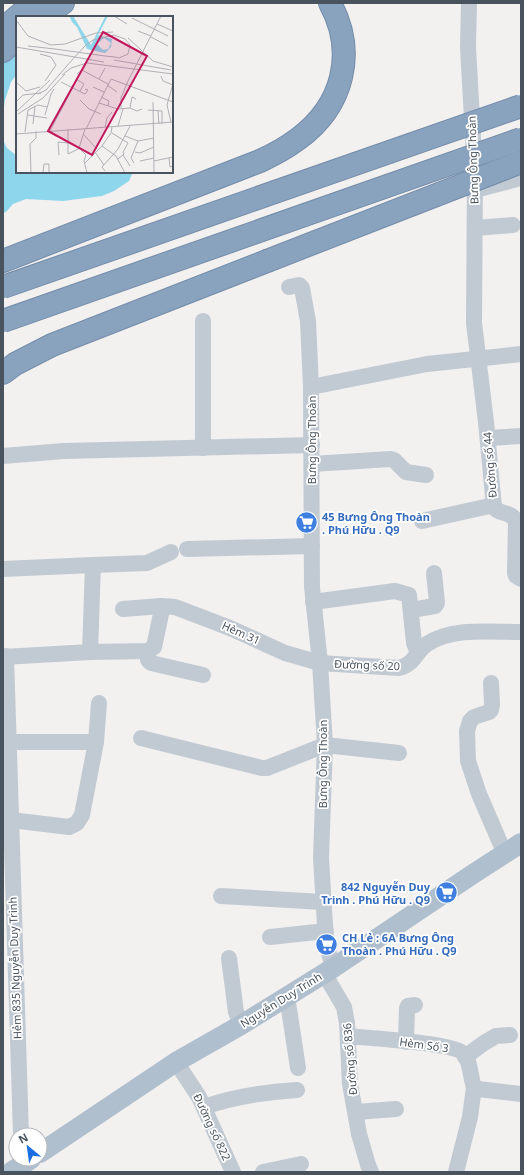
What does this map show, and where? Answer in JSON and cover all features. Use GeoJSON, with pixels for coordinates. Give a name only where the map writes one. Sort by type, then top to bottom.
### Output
{"type":"FeatureCollection","features":[{"type":"Feature","properties":{"kind":"highway"},"geometry":{"type":"LineString","coordinates":[[18,16],[34,3]]}},
{"type":"Feature","properties":{"kind":"highway"},"geometry":{"type":"LineString","coordinates":[[44,16],[63,3]]}},
{"type":"Feature","properties":{"kind":"highway"},"geometry":{"type":"LineString","coordinates":[[3,261],[260,161],[279,152],[298,139],[318,120],[333,99],[341,79],[344,58],[342,37],[338,17],[330,3]]}},
{"type":"Feature","properties":{"kind":"highway"},"geometry":{"type":"LineString","coordinates":[[3,29],[16,18]]}},
{"type":"Feature","properties":{"kind":"highway"},"geometry":{"type":"LineString","coordinates":[[3,51],[16,39]]}},
{"type":"Feature","properties":{"kind":"highway"},"geometry":{"type":"LineString","coordinates":[[3,287],[521,106]]}},
{"type":"Feature","properties":{"kind":"highway"},"geometry":{"type":"LineString","coordinates":[[3,321],[521,139]]}},
{"type":"Feature","properties":{"kind":"highway"},"geometry":{"type":"LineString","coordinates":[[3,373],[15,364],[52,345],[521,162]]}},
{"type":"Feature","properties":{"kind":"main road","name":"Nguyễn Duy Trinh"},"geometry":{"type":"LineString","coordinates":[[48,1148],[176,1062],[241,1025],[287,996],[513,849]]}},
{"type":"Feature","properties":{"kind":"street","name":"Bưng Ông Thoàn"},"geometry":{"type":"LineString","coordinates":[[328,970],[321,858],[325,745],[320,663],[312,587],[311,387],[427,364],[478,358],[474,323],[475,190],[468,47],[468,3]]}},
{"type":"Feature","properties":{"kind":"street"},"geometry":{"type":"LineString","coordinates":[[475,190],[521,178]]}},
{"type":"Feature","properties":{"kind":"street"},"geometry":{"type":"LineString","coordinates":[[475,228],[513,225]]}},
{"type":"Feature","properties":{"kind":"street"},"geometry":{"type":"LineString","coordinates":[[289,287],[299,285],[302,288],[308,320],[311,387]]}},
{"type":"Feature","properties":{"kind":"street"},"geometry":{"type":"LineString","coordinates":[[203,321],[203,448]]}},
{"type":"Feature","properties":{"kind":"street"},"geometry":{"type":"LineString","coordinates":[[478,358],[521,354]]}},
{"type":"Feature","properties":{"kind":"street","name":"Đường số 44"},"geometry":{"type":"LineString","coordinates":[[478,358],[488,438],[494,507],[498,512],[510,514],[519,521],[515,573],[516,576],[521,579]]}},
{"type":"Feature","properties":{"kind":"street"},"geometry":{"type":"LineString","coordinates":[[488,438],[521,436]]}},
{"type":"Feature","properties":{"kind":"street"},"geometry":{"type":"LineString","coordinates":[[3,456],[64,451],[312,445]]}},
{"type":"Feature","properties":{"kind":"street"},"geometry":{"type":"LineString","coordinates":[[312,464],[394,460],[406,472],[426,475]]}},
{"type":"Feature","properties":{"kind":"street"},"geometry":{"type":"LineString","coordinates":[[422,521],[494,505]]}},
{"type":"Feature","properties":{"kind":"street"},"geometry":{"type":"LineString","coordinates":[[186,549],[312,546]]}},
{"type":"Feature","properties":{"kind":"street"},"geometry":{"type":"LineString","coordinates":[[3,569],[147,563],[170,552]]}},
{"type":"Feature","properties":{"kind":"street"},"geometry":{"type":"LineString","coordinates":[[90,652],[94,565]]}},
{"type":"Feature","properties":{"kind":"street"},"geometry":{"type":"LineString","coordinates":[[411,610],[435,606],[437,603],[434,573]]}},
{"type":"Feature","properties":{"kind":"street"},"geometry":{"type":"LineString","coordinates":[[313,602],[395,591],[409,595],[414,643],[418,653]]}},
{"type":"Feature","properties":{"kind":"street"},"geometry":{"type":"LineString","coordinates":[[4,656],[148,651],[154,647],[161,614],[161,606]]}},
{"type":"Feature","properties":{"kind":"street","name":"Hèm 31"},"geometry":{"type":"LineString","coordinates":[[123,608],[161,606],[176,607],[230,628],[285,653],[320,663]]}},
{"type":"Feature","properties":{"kind":"street","name":"Đường số 20"},"geometry":{"type":"LineString","coordinates":[[320,663],[399,668],[410,664],[427,644],[446,635],[488,631],[521,632]]}},
{"type":"Feature","properties":{"kind":"street"},"geometry":{"type":"LineString","coordinates":[[148,651],[148,660],[150,663],[203,675]]}},
{"type":"Feature","properties":{"kind":"street","name":"Hẻm 835 Nguyễn Duy Trinh"},"geometry":{"type":"LineString","coordinates":[[4,656],[9,742],[21,1127]]}},
{"type":"Feature","properties":{"kind":"street"},"geometry":{"type":"LineString","coordinates":[[491,683],[491,710],[474,717],[470,721],[467,731],[468,761],[478,794],[513,849]]}},
{"type":"Feature","properties":{"kind":"street"},"geometry":{"type":"LineString","coordinates":[[11,820],[69,827],[76,823],[82,815],[96,742],[99,703]]}},
{"type":"Feature","properties":{"kind":"street"},"geometry":{"type":"LineString","coordinates":[[141,738],[262,768],[267,768],[325,745],[399,753]]}},
{"type":"Feature","properties":{"kind":"street"},"geometry":{"type":"LineString","coordinates":[[9,742],[96,742]]}},
{"type":"Feature","properties":{"kind":"street"},"geometry":{"type":"LineString","coordinates":[[221,896],[323,902]]}},
{"type":"Feature","properties":{"kind":"street"},"geometry":{"type":"LineString","coordinates":[[270,937],[326,931]]}},
{"type":"Feature","properties":{"kind":"street"},"geometry":{"type":"LineString","coordinates":[[229,958],[236,1012],[241,1025]]}},
{"type":"Feature","properties":{"kind":"street","name":"Đường số 836"},"geometry":{"type":"LineString","coordinates":[[328,970],[344,1007],[347,1023],[350,1084],[359,1134],[371,1172]]}},
{"type":"Feature","properties":{"kind":"street"},"geometry":{"type":"LineString","coordinates":[[287,996],[298,1068]]}},
{"type":"Feature","properties":{"kind":"street"},"geometry":{"type":"LineString","coordinates":[[406,1042],[407,1008],[408,1006],[415,1005]]}},
{"type":"Feature","properties":{"kind":"street"},"geometry":{"type":"LineString","coordinates":[[456,1172],[470,1117],[474,1087],[465,1057],[496,1036],[510,1035]]}},
{"type":"Feature","properties":{"kind":"street","name":"Hèm Số 3"},"geometry":{"type":"LineString","coordinates":[[348,1036],[447,1047],[462,1052],[465,1057]]}},
{"type":"Feature","properties":{"kind":"street","name":"Đường số 822"},"geometry":{"type":"LineString","coordinates":[[176,1062],[199,1097],[233,1172]]}},
{"type":"Feature","properties":{"kind":"street"},"geometry":{"type":"LineString","coordinates":[[474,1087],[478,1089],[521,1094]]}},
{"type":"Feature","properties":{"kind":"street"},"geometry":{"type":"LineString","coordinates":[[204,1107],[221,1101],[237,1098],[297,1090]]}},
{"type":"Feature","properties":{"kind":"street"},"geometry":{"type":"LineString","coordinates":[[356,1112],[396,1109]]}},
{"type":"Feature","properties":{"kind":"street"},"geometry":{"type":"LineString","coordinates":[[263,1172],[301,1164]]}},
{"type":"Feature","properties":{"kind":"water"},"geometry":{"type":"Polygon","coordinates":[[[16,39],[16,75],[11,82],[5,100],[3,114],[3,42],[16,39]]]}},
{"type":"Feature","properties":{"kind":"water"},"geometry":{"type":"Polygon","coordinates":[[[3,140],[7,148],[16,155],[16,173],[133,173],[129,181],[114,191],[102,196],[63,201],[26,199],[13,204],[6,212],[3,213],[3,140]]]}},
{"type":"Feature","properties":{"kind":"place","name":"45 Bưng Ông Thoàn . Phú Hữu . Q9"},"geometry":{"type":"Point","coordinates":[306,523]}},
{"type":"Feature","properties":{"kind":"place","name":"842 Nguyễn Duy Trinh . Phú Hữu . Q9"},"geometry":{"type":"Point","coordinates":[446,893]}},
{"type":"Feature","properties":{"kind":"place","name":"CH Lẻ : 6A Bưng Ông Thoàn . Phú Hữu . Q9"},"geometry":{"type":"Point","coordinates":[327,944]}}]}
